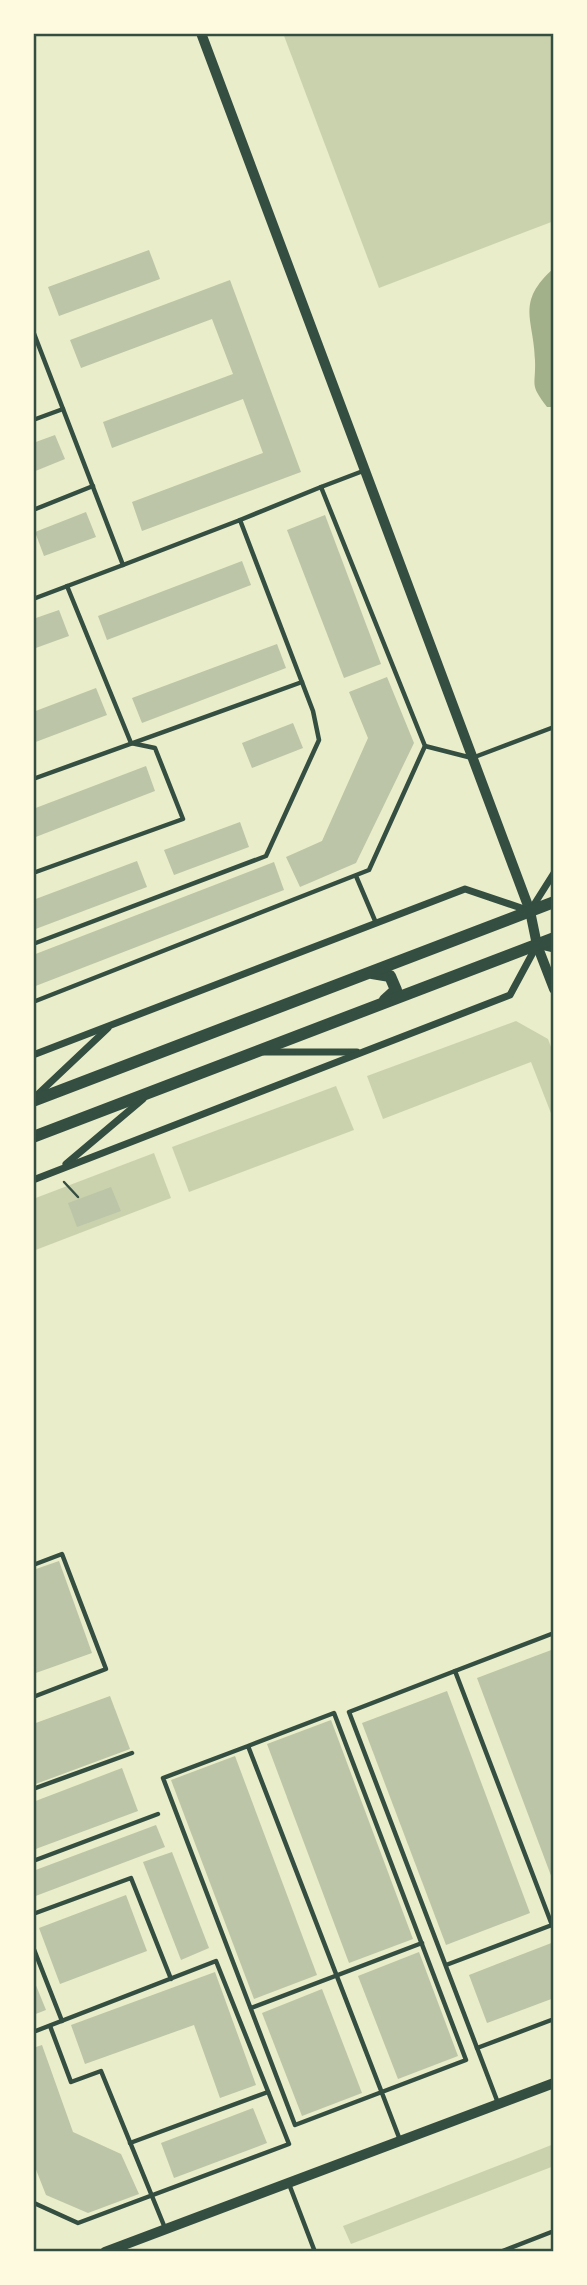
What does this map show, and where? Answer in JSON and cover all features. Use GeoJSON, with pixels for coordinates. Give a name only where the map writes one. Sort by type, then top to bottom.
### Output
{"type":"FeatureCollection","features":[{"type":"Feature","properties":{"kind":"main road"},"geometry":{"type":"LineString","coordinates":[[33,1100],[554,902]]}},
{"type":"Feature","properties":{"kind":"main road"},"geometry":{"type":"LineString","coordinates":[[33,1137],[554,938]]}},
{"type":"Feature","properties":{"kind":"main road"},"geometry":{"type":"LineString","coordinates":[[369,973],[390,976],[396,990],[380,1005]]}},
{"type":"Feature","properties":{"kind":"street"},"geometry":{"type":"LineString","coordinates":[[201,33],[530,911],[537,945],[554,989]]}},
{"type":"Feature","properties":{"kind":"street"},"geometry":{"type":"LineString","coordinates":[[530,911],[554,873]]}},
{"type":"Feature","properties":{"kind":"street"},"geometry":{"type":"LineString","coordinates":[[33,1055],[465,889],[530,911]]}},
{"type":"Feature","properties":{"kind":"street"},"geometry":{"type":"LineString","coordinates":[[537,945],[554,949]]}},
{"type":"Feature","properties":{"kind":"street"},"geometry":{"type":"LineString","coordinates":[[33,1180],[510,995],[537,945]]}},
{"type":"Feature","properties":{"kind":"street"},"geometry":{"type":"LineString","coordinates":[[33,1100],[111,1025]]}},
{"type":"Feature","properties":{"kind":"street"},"geometry":{"type":"LineString","coordinates":[[257,1052],[363,1052]]}},
{"type":"Feature","properties":{"kind":"street"},"geometry":{"type":"LineString","coordinates":[[58,1170],[151,1092]]}},
{"type":"Feature","properties":{"kind":"street"},"geometry":{"type":"LineString","coordinates":[[105,2252],[554,2083]]}},
{"type":"Feature","properties":{"kind":"lane"},"geometry":{"type":"LineString","coordinates":[[34,335],[123,565]]}},
{"type":"Feature","properties":{"kind":"lane"},"geometry":{"type":"LineString","coordinates":[[33,420],[63,409]]}},
{"type":"Feature","properties":{"kind":"lane"},"geometry":{"type":"LineString","coordinates":[[33,599],[365,471]]}},
{"type":"Feature","properties":{"kind":"lane"},"geometry":{"type":"LineString","coordinates":[[33,510],[93,486]]}},
{"type":"Feature","properties":{"kind":"lane"},"geometry":{"type":"LineString","coordinates":[[33,1002],[369,870],[425,746],[321,487]]}},
{"type":"Feature","properties":{"kind":"lane"},"geometry":{"type":"LineString","coordinates":[[33,944],[266,856],[319,740],[313,711],[240,520]]}},
{"type":"Feature","properties":{"kind":"lane"},"geometry":{"type":"LineString","coordinates":[[67,586],[131,743]]}},
{"type":"Feature","properties":{"kind":"lane"},"geometry":{"type":"LineString","coordinates":[[33,779],[302,682]]}},
{"type":"Feature","properties":{"kind":"lane"},"geometry":{"type":"LineString","coordinates":[[425,746],[472,758],[554,727]]}},
{"type":"Feature","properties":{"kind":"lane"},"geometry":{"type":"LineString","coordinates":[[33,873],[183,818],[155,748],[131,743]]}},
{"type":"Feature","properties":{"kind":"lane"},"geometry":{"type":"LineString","coordinates":[[356,876],[376,923]]}},
{"type":"Feature","properties":{"kind":"lane"},"geometry":{"type":"LineString","coordinates":[[33,1565],[62,1554],[106,1669],[33,1697]]}},
{"type":"Feature","properties":{"kind":"lane"},"geometry":{"type":"LineString","coordinates":[[499,2104],[349,1712],[554,1633]]}},
{"type":"Feature","properties":{"kind":"lane"},"geometry":{"type":"LineString","coordinates":[[446,1965],[553,1925],[455,1671]]}},
{"type":"Feature","properties":{"kind":"lane"},"geometry":{"type":"LineString","coordinates":[[334,1713],[466,2060],[295,2125],[163,1778],[248,1746],[334,1713]]}},
{"type":"Feature","properties":{"kind":"lane"},"geometry":{"type":"LineString","coordinates":[[248,1746],[400,2140]]}},
{"type":"Feature","properties":{"kind":"lane"},"geometry":{"type":"LineString","coordinates":[[33,1789],[132,1753]]}},
{"type":"Feature","properties":{"kind":"lane"},"geometry":{"type":"LineString","coordinates":[[33,1861],[158,1814]]}},
{"type":"Feature","properties":{"kind":"lane"},"geometry":{"type":"LineString","coordinates":[[33,1914],[131,1878],[171,1979]]}},
{"type":"Feature","properties":{"kind":"lane"},"geometry":{"type":"LineString","coordinates":[[251,2008],[422,1943]]}},
{"type":"Feature","properties":{"kind":"lane"},"geometry":{"type":"LineString","coordinates":[[33,1947],[62,2021]]}},
{"type":"Feature","properties":{"kind":"lane"},"geometry":{"type":"LineString","coordinates":[[33,2032],[216,1961],[289,2144],[78,2223],[34,2203],[33,2200]]}},
{"type":"Feature","properties":{"kind":"lane"},"geometry":{"type":"LineString","coordinates":[[477,2048],[554,2019]]}},
{"type":"Feature","properties":{"kind":"lane"},"geometry":{"type":"LineString","coordinates":[[50,2026],[71,2082],[101,2071],[165,2229]]}},
{"type":"Feature","properties":{"kind":"lane"},"geometry":{"type":"LineString","coordinates":[[130,2143],[268,2092]]}},
{"type":"Feature","properties":{"kind":"lane"},"geometry":{"type":"LineString","coordinates":[[288,2183],[315,2252]]}},
{"type":"Feature","properties":{"kind":"lane"},"geometry":{"type":"LineString","coordinates":[[500,2252],[554,2231]]}},
{"type":"Feature","properties":{"kind":"path"},"geometry":{"type":"LineString","coordinates":[[58,1170],[78,1197]]}},
{"type":"Feature","properties":{"kind":"shaded area"},"geometry":{"type":"Polygon","coordinates":[[[283,33],[554,33],[554,221],[379,288],[283,33]]]}},
{"type":"Feature","properties":{"kind":"shaded area"},"geometry":{"type":"Polygon","coordinates":[[[554,268],[554,407],[547,407],[535,385],[530,311],[534,291],[554,268]]]}},
{"type":"Feature","properties":{"kind":"shaded area"},"geometry":{"type":"Polygon","coordinates":[[[516,1021],[548,1039],[554,1055],[554,1121],[531,1062],[383,1119],[367,1076],[516,1021]]]}},
{"type":"Feature","properties":{"kind":"shaded area"},"geometry":{"type":"Polygon","coordinates":[[[336,1086],[354,1130],[189,1192],[172,1147],[336,1086]]]}},
{"type":"Feature","properties":{"kind":"shaded area"},"geometry":{"type":"Polygon","coordinates":[[[154,1153],[171,1198],[33,1251],[33,1199],[154,1153]]]}},
{"type":"Feature","properties":{"kind":"shaded area"},"geometry":{"type":"Polygon","coordinates":[[[554,2144],[554,2166],[351,2244],[343,2226],[554,2144]]]}},
{"type":"Feature","properties":{"kind":"building"},"geometry":{"type":"Polygon","coordinates":[[[149,250],[160,279],[59,316],[48,287],[149,250]]]}},
{"type":"Feature","properties":{"kind":"building"},"geometry":{"type":"Polygon","coordinates":[[[230,280],[301,472],[142,531],[132,502],[263,453],[243,399],[112,448],[103,422],[233,374],[212,319],[81,368],[70,340],[230,280]]]}},
{"type":"Feature","properties":{"kind":"building"},"geometry":{"type":"Polygon","coordinates":[[[55,435],[65,459],[33,472],[33,443],[55,435]]]}},
{"type":"Feature","properties":{"kind":"building"},"geometry":{"type":"Polygon","coordinates":[[[86,512],[96,537],[44,556],[35,532],[86,512]]]}},
{"type":"Feature","properties":{"kind":"building"},"geometry":{"type":"Polygon","coordinates":[[[325,515],[381,664],[344,678],[287,530],[325,515]]]}},
{"type":"Feature","properties":{"kind":"building"},"geometry":{"type":"Polygon","coordinates":[[[242,561],[251,585],[107,640],[98,616],[242,561]]]}},
{"type":"Feature","properties":{"kind":"building"},"geometry":{"type":"Polygon","coordinates":[[[59,610],[69,636],[33,649],[33,619],[59,610]]]}},
{"type":"Feature","properties":{"kind":"building"},"geometry":{"type":"Polygon","coordinates":[[[277,644],[286,668],[142,723],[132,698],[277,644]]]}},
{"type":"Feature","properties":{"kind":"building"},"geometry":{"type":"Polygon","coordinates":[[[387,677],[414,743],[356,863],[300,887],[286,857],[322,841],[368,738],[349,692],[387,677]]]}},
{"type":"Feature","properties":{"kind":"building"},"geometry":{"type":"Polygon","coordinates":[[[96,688],[107,715],[33,743],[33,712],[96,688]]]}},
{"type":"Feature","properties":{"kind":"building"},"geometry":{"type":"Polygon","coordinates":[[[293,723],[303,748],[252,768],[242,743],[293,723]]]}},
{"type":"Feature","properties":{"kind":"building"},"geometry":{"type":"Polygon","coordinates":[[[146,766],[155,791],[33,838],[33,809],[146,766]]]}},
{"type":"Feature","properties":{"kind":"building"},"geometry":{"type":"Polygon","coordinates":[[[240,822],[249,847],[174,875],[164,850],[240,822]]]}},
{"type":"Feature","properties":{"kind":"building"},"geometry":{"type":"Polygon","coordinates":[[[137,861],[147,887],[33,930],[33,900],[137,861]]]}},
{"type":"Feature","properties":{"kind":"building"},"geometry":{"type":"Polygon","coordinates":[[[274,862],[284,890],[33,987],[33,955],[274,862]]]}},
{"type":"Feature","properties":{"kind":"building"},"geometry":{"type":"Polygon","coordinates":[[[111,1187],[121,1211],[77,1227],[68,1203],[111,1187]]]}},
{"type":"Feature","properties":{"kind":"building"},"geometry":{"type":"Polygon","coordinates":[[[59,1561],[92,1653],[33,1674],[33,1570],[59,1561]]]}},
{"type":"Feature","properties":{"kind":"building"},"geometry":{"type":"Polygon","coordinates":[[[554,1649],[554,1881],[553,1881],[477,1678],[554,1649]]]}},
{"type":"Feature","properties":{"kind":"building"},"geometry":{"type":"Polygon","coordinates":[[[447,1691],[530,1913],[446,1945],[362,1723],[447,1691]]]}},
{"type":"Feature","properties":{"kind":"building"},"geometry":{"type":"Polygon","coordinates":[[[110,1696],[130,1749],[33,1785],[33,1724],[110,1696]]]}},
{"type":"Feature","properties":{"kind":"building"},"geometry":{"type":"Polygon","coordinates":[[[331,1720],[413,1939],[349,1963],[267,1744],[331,1720]]]}},
{"type":"Feature","properties":{"kind":"building"},"geometry":{"type":"Polygon","coordinates":[[[235,1756],[317,1975],[254,1999],[171,1780],[235,1756]]]}},
{"type":"Feature","properties":{"kind":"building"},"geometry":{"type":"Polygon","coordinates":[[[122,1768],[138,1811],[33,1850],[33,1802],[122,1768]]]}},
{"type":"Feature","properties":{"kind":"building"},"geometry":{"type":"Polygon","coordinates":[[[156,1825],[165,1847],[33,1897],[33,1871],[156,1825]]]}},
{"type":"Feature","properties":{"kind":"building"},"geometry":{"type":"Polygon","coordinates":[[[172,1852],[209,1948],[181,1960],[143,1862],[172,1852]]]}},
{"type":"Feature","properties":{"kind":"building"},"geometry":{"type":"Polygon","coordinates":[[[126,1895],[147,1951],[60,1984],[39,1928],[126,1895]]]}},
{"type":"Feature","properties":{"kind":"building"},"geometry":{"type":"Polygon","coordinates":[[[554,1942],[554,1998],[487,2023],[469,1975],[554,1942]]]}},
{"type":"Feature","properties":{"kind":"building"},"geometry":{"type":"Polygon","coordinates":[[[419,1952],[458,2056],[398,2079],[358,1976],[419,1952]]]}},
{"type":"Feature","properties":{"kind":"building"},"geometry":{"type":"Polygon","coordinates":[[[215,1972],[256,2085],[220,2098],[194,2025],[85,2064],[71,2025],[215,1972]]]}},
{"type":"Feature","properties":{"kind":"building"},"geometry":{"type":"Polygon","coordinates":[[[33,1978],[46,2010],[33,2015],[33,1978]]]}},
{"type":"Feature","properties":{"kind":"building"},"geometry":{"type":"Polygon","coordinates":[[[322,1989],[362,2093],[302,2116],[262,2013],[322,1989]]]}},
{"type":"Feature","properties":{"kind":"building"},"geometry":{"type":"Polygon","coordinates":[[[42,2045],[73,2132],[121,2154],[139,2194],[88,2213],[46,2195],[33,2162],[33,2048],[42,2045]]]}},
{"type":"Feature","properties":{"kind":"building"},"geometry":{"type":"Polygon","coordinates":[[[253,2108],[267,2143],[174,2178],[161,2143],[253,2108]]]}}]}
